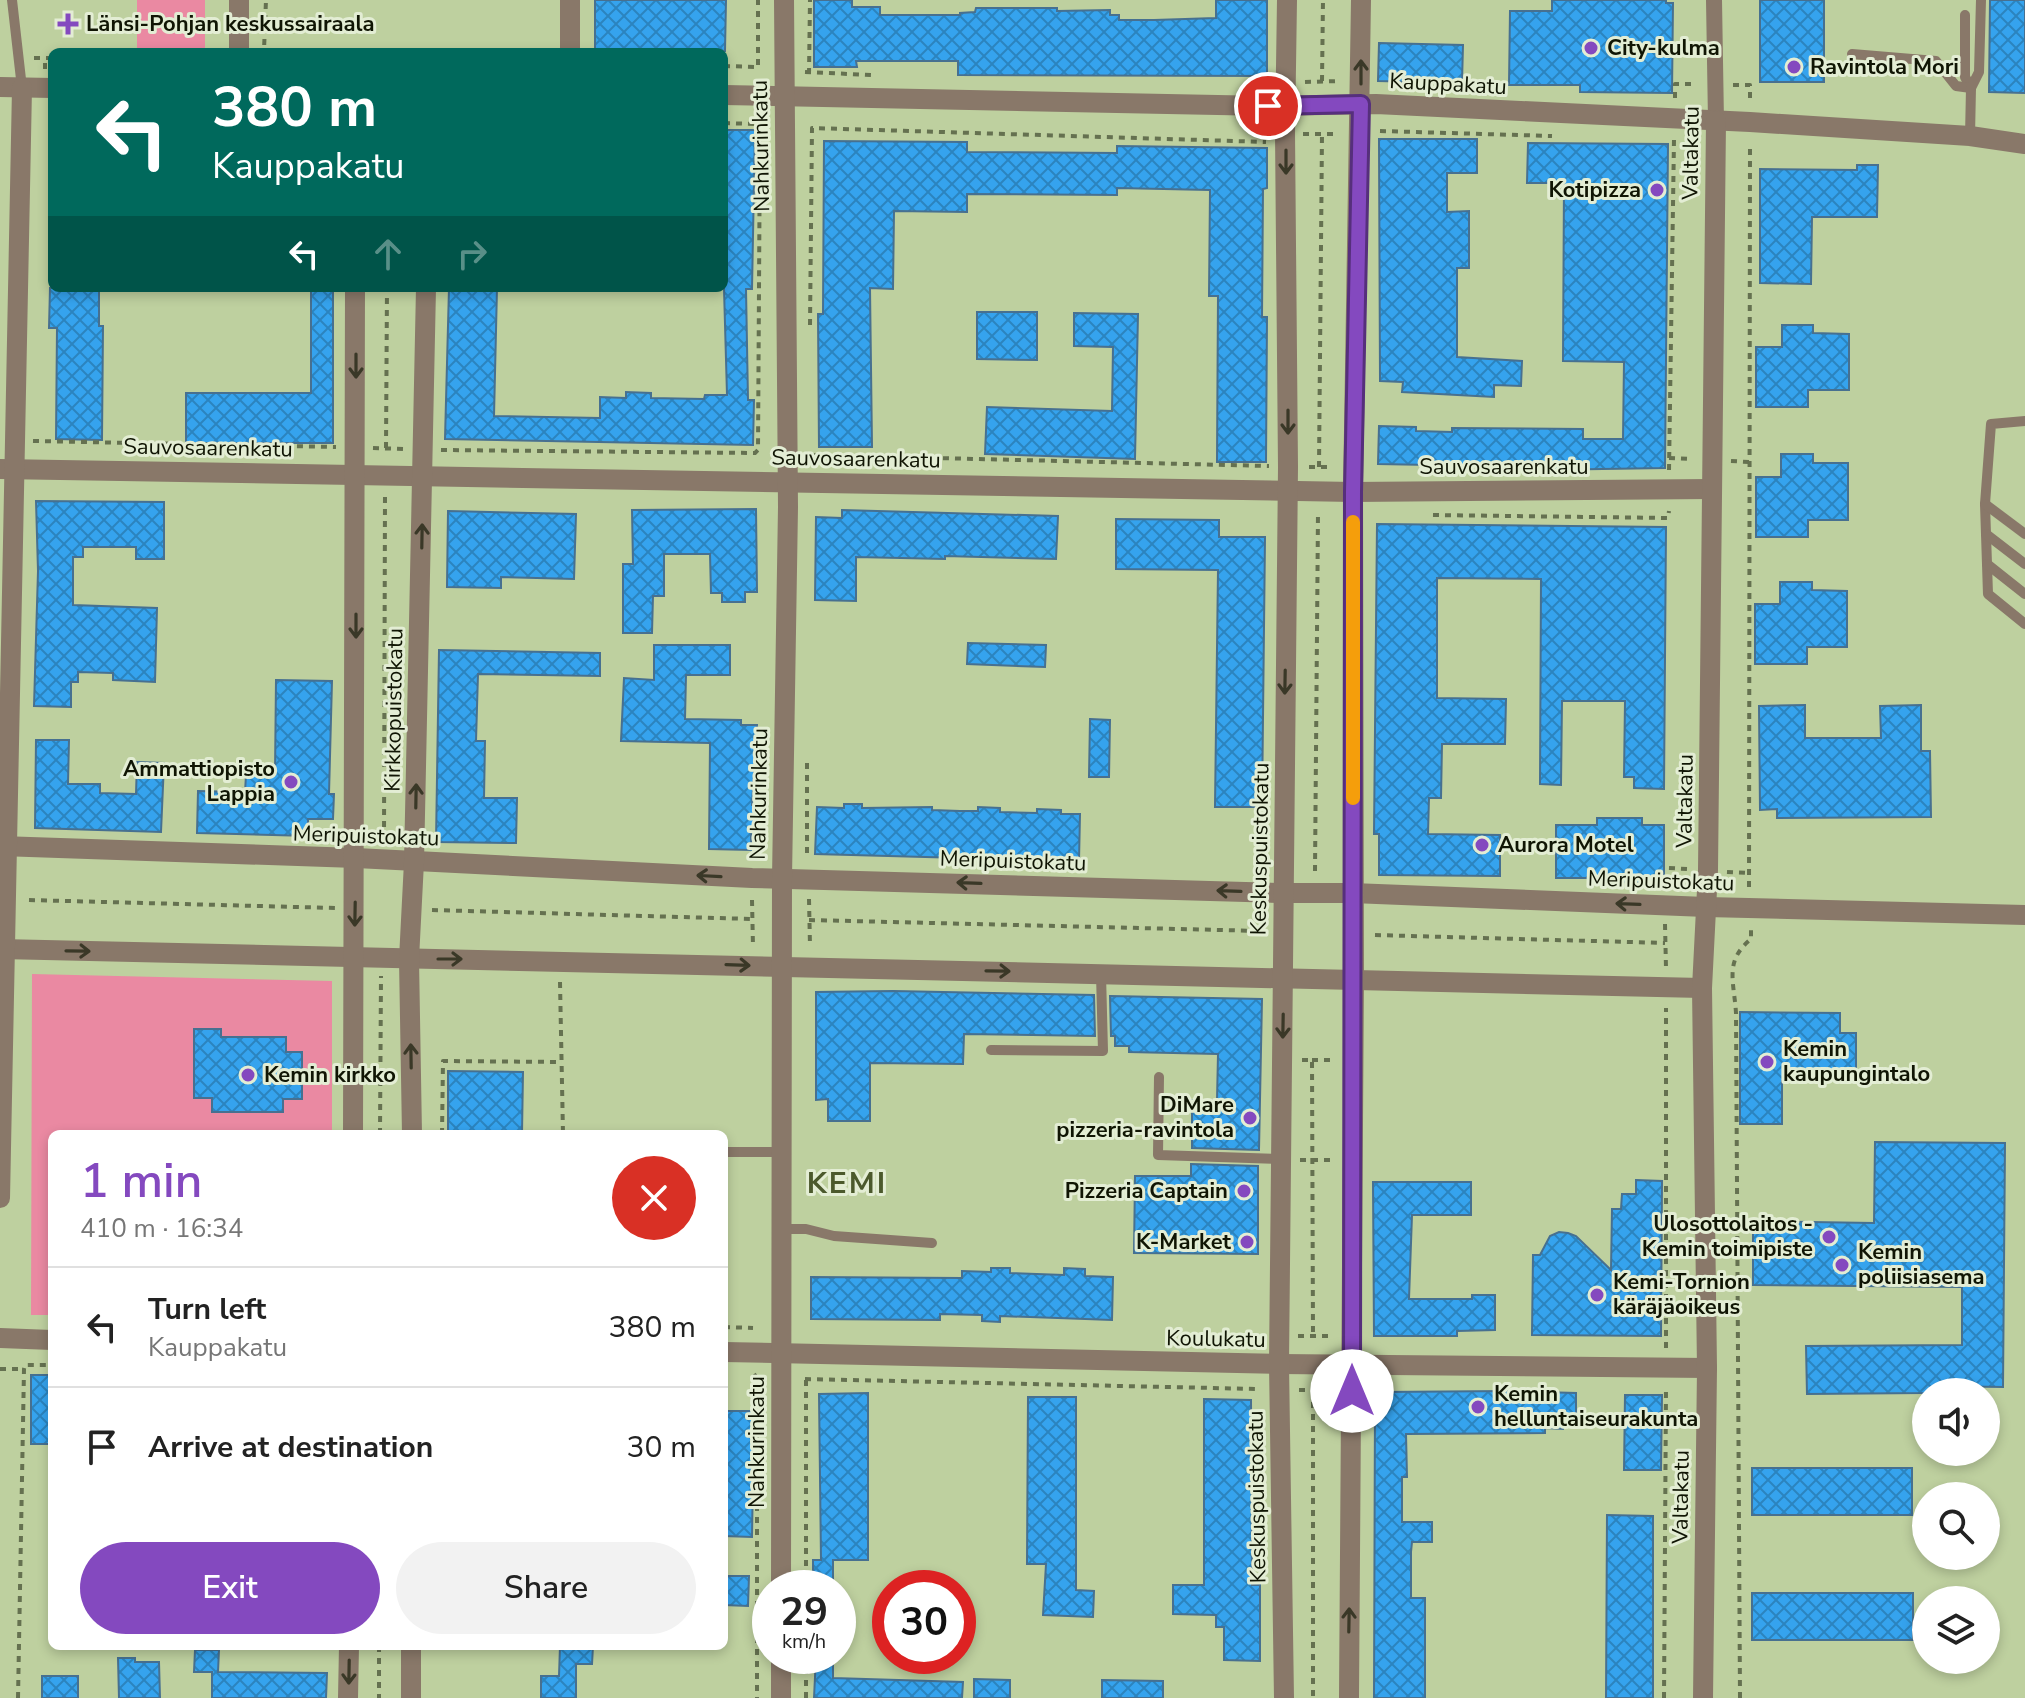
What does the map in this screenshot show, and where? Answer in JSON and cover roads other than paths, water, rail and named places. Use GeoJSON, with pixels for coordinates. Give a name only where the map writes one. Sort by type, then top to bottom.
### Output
{"type":"FeatureCollection","features":[{"type":"Feature","properties":{"kind":"street"},"geometry":{"type":"LineString","coordinates":[[239,0],[239,48]]}},
{"type":"Feature","properties":{"kind":"street"},"geometry":{"type":"LineString","coordinates":[[570,0],[570,48]]}},
{"type":"Feature","properties":{"kind":"street","name":"Nahkurinkatu"},"geometry":{"type":"LineString","coordinates":[[781,1570],[782,878],[787,482],[784,0]]}},
{"type":"Feature","properties":{"kind":"street","name":"Keskuspuistokatu"},"geometry":{"type":"LineString","coordinates":[[1284,1698],[1279,1364],[1288,467],[1277,138],[1286,105],[1287,0]]}},
{"type":"Feature","properties":{"kind":"street"},"geometry":{"type":"LineString","coordinates":[[1349,1698],[1354,979],[1353,492],[1361,0]]}},
{"type":"Feature","properties":{"kind":"street","name":"Valtakatu"},"geometry":{"type":"LineString","coordinates":[[1703,1698],[1707,1368],[1702,988],[1712,489],[1716,121],[1714,0]]}},
{"type":"Feature","properties":{"kind":"street"},"geometry":{"type":"LineString","coordinates":[[0,87],[48,88]]}},
{"type":"Feature","properties":{"kind":"street"},"geometry":{"type":"LineString","coordinates":[[0,1198],[7,469],[15,440],[22,88]]}},
{"type":"Feature","properties":{"kind":"street","name":"Kauppakatu"},"geometry":{"type":"LineString","coordinates":[[728,95],[1361,104],[1750,122],[1970,136],[2025,144]]}},
{"type":"Feature","properties":{"kind":"street","name":"Kirkkopuistokatu"},"geometry":{"type":"LineString","coordinates":[[353,1130],[357,473],[355,292]]}},
{"type":"Feature","properties":{"kind":"street","name":"Kirkkopuistokatu"},"geometry":{"type":"LineString","coordinates":[[412,1130],[410,969],[425,449],[426,292]]}},
{"type":"Feature","properties":{"kind":"street","name":"Sauvosaarenkatu"},"geometry":{"type":"LineString","coordinates":[[7,469],[1353,492],[1712,489]]}},
{"type":"Feature","properties":{"kind":"street","name":"Meripuistokatu"},"geometry":{"type":"LineString","coordinates":[[4,846],[356,849],[414,862],[782,878],[2025,915]]}},
{"type":"Feature","properties":{"kind":"street"},"geometry":{"type":"LineString","coordinates":[[2,949],[410,969],[559,960],[1702,988]]}},
{"type":"Feature","properties":{"kind":"street"},"geometry":{"type":"LineString","coordinates":[[0,1338],[48,1340]]}},
{"type":"Feature","properties":{"kind":"street","name":"Koulukatu"},"geometry":{"type":"LineString","coordinates":[[728,1352],[1279,1364],[1707,1368]]}},
{"type":"Feature","properties":{"kind":"street"},"geometry":{"type":"LineString","coordinates":[[348,1698],[349,1650]]}},
{"type":"Feature","properties":{"kind":"street"},"geometry":{"type":"LineString","coordinates":[[411,1650],[411,1698]]}},
{"type":"Feature","properties":{"kind":"street"},"geometry":{"type":"LineString","coordinates":[[781,1674],[781,1698]]}},
{"type":"Feature","properties":{"kind":"lane"},"geometry":{"type":"LineString","coordinates":[[12,0],[22,88]]}},
{"type":"Feature","properties":{"kind":"lane"},"geometry":{"type":"LineString","coordinates":[[1970,136],[1971,88],[1979,72],[1981,0]]}},
{"type":"Feature","properties":{"kind":"lane"},"geometry":{"type":"LineString","coordinates":[[1965,15],[1965,77],[1971,88]]}},
{"type":"Feature","properties":{"kind":"lane"},"geometry":{"type":"LineString","coordinates":[[1852,54],[1936,61],[1956,86],[1971,88]]}},
{"type":"Feature","properties":{"kind":"lane"},"geometry":{"type":"LineString","coordinates":[[2025,421],[1991,424],[1985,504],[1988,594],[2025,624]]}},
{"type":"Feature","properties":{"kind":"lane"},"geometry":{"type":"LineString","coordinates":[[1985,504],[2025,534]]}},
{"type":"Feature","properties":{"kind":"lane"},"geometry":{"type":"LineString","coordinates":[[1986,534],[2025,564]]}},
{"type":"Feature","properties":{"kind":"lane"},"geometry":{"type":"LineString","coordinates":[[1987,564],[2025,594]]}},
{"type":"Feature","properties":{"kind":"lane"},"geometry":{"type":"LineString","coordinates":[[991,1050],[1103,1051],[1101,974]]}},
{"type":"Feature","properties":{"kind":"lane"},"geometry":{"type":"LineString","coordinates":[[1159,1077],[1158,1155],[1281,1159]]}},
{"type":"Feature","properties":{"kind":"lane"},"geometry":{"type":"LineString","coordinates":[[728,1152],[783,1152]]}},
{"type":"Feature","properties":{"kind":"lane"},"geometry":{"type":"LineString","coordinates":[[783,1229],[932,1243]]}},
{"type":"Feature","properties":{"kind":"place","name":"Länsi-Pohjan keskussairaala"},"geometry":{"type":"Point","coordinates":[68,24]}},
{"type":"Feature","properties":{"kind":"place","name":"City-kulma"},"geometry":{"type":"Point","coordinates":[1591,48]}},
{"type":"Feature","properties":{"kind":"place","name":"Ravintola Mori"},"geometry":{"type":"Point","coordinates":[1794,67]}},
{"type":"Feature","properties":{"kind":"place","name":"Kotipizza"},"geometry":{"type":"Point","coordinates":[1657,190]}},
{"type":"Feature","properties":{"kind":"place","name":"Ammattiopisto Lappia"},"geometry":{"type":"Point","coordinates":[291,782]}},
{"type":"Feature","properties":{"kind":"place","name":"Aurora Motel"},"geometry":{"type":"Point","coordinates":[1482,845]}},
{"type":"Feature","properties":{"kind":"place","name":"Kemin kaupungintalo"},"geometry":{"type":"Point","coordinates":[1767,1062]}},
{"type":"Feature","properties":{"kind":"place","name":"Kemin kirkko"},"geometry":{"type":"Point","coordinates":[248,1075]}},
{"type":"Feature","properties":{"kind":"place","name":"DiMare pizzeria-ravintola"},"geometry":{"type":"Point","coordinates":[1250,1118]}},
{"type":"Feature","properties":{"kind":"place","name":"Pizzeria Captain"},"geometry":{"type":"Point","coordinates":[1244,1191]}},
{"type":"Feature","properties":{"kind":"place","name":"Ulosottolaitos - Kemin toimipiste"},"geometry":{"type":"Point","coordinates":[1829,1237]}},
{"type":"Feature","properties":{"kind":"place","name":"K-Market"},"geometry":{"type":"Point","coordinates":[1247,1242]}},
{"type":"Feature","properties":{"kind":"place","name":"Kemin poliisiasema"},"geometry":{"type":"Point","coordinates":[1842,1265]}},
{"type":"Feature","properties":{"kind":"place","name":"Kemi-Tornion käräjäoikeus"},"geometry":{"type":"Point","coordinates":[1597,1295]}},
{"type":"Feature","properties":{"kind":"place","name":"Kemin helluntaiseurakunta"},"geometry":{"type":"Point","coordinates":[1478,1407]}},
{"type":"Feature","properties":{"kind":"district","name":"KEMI"},"geometry":{"type":"Point","coordinates":[847,1183]}}]}
